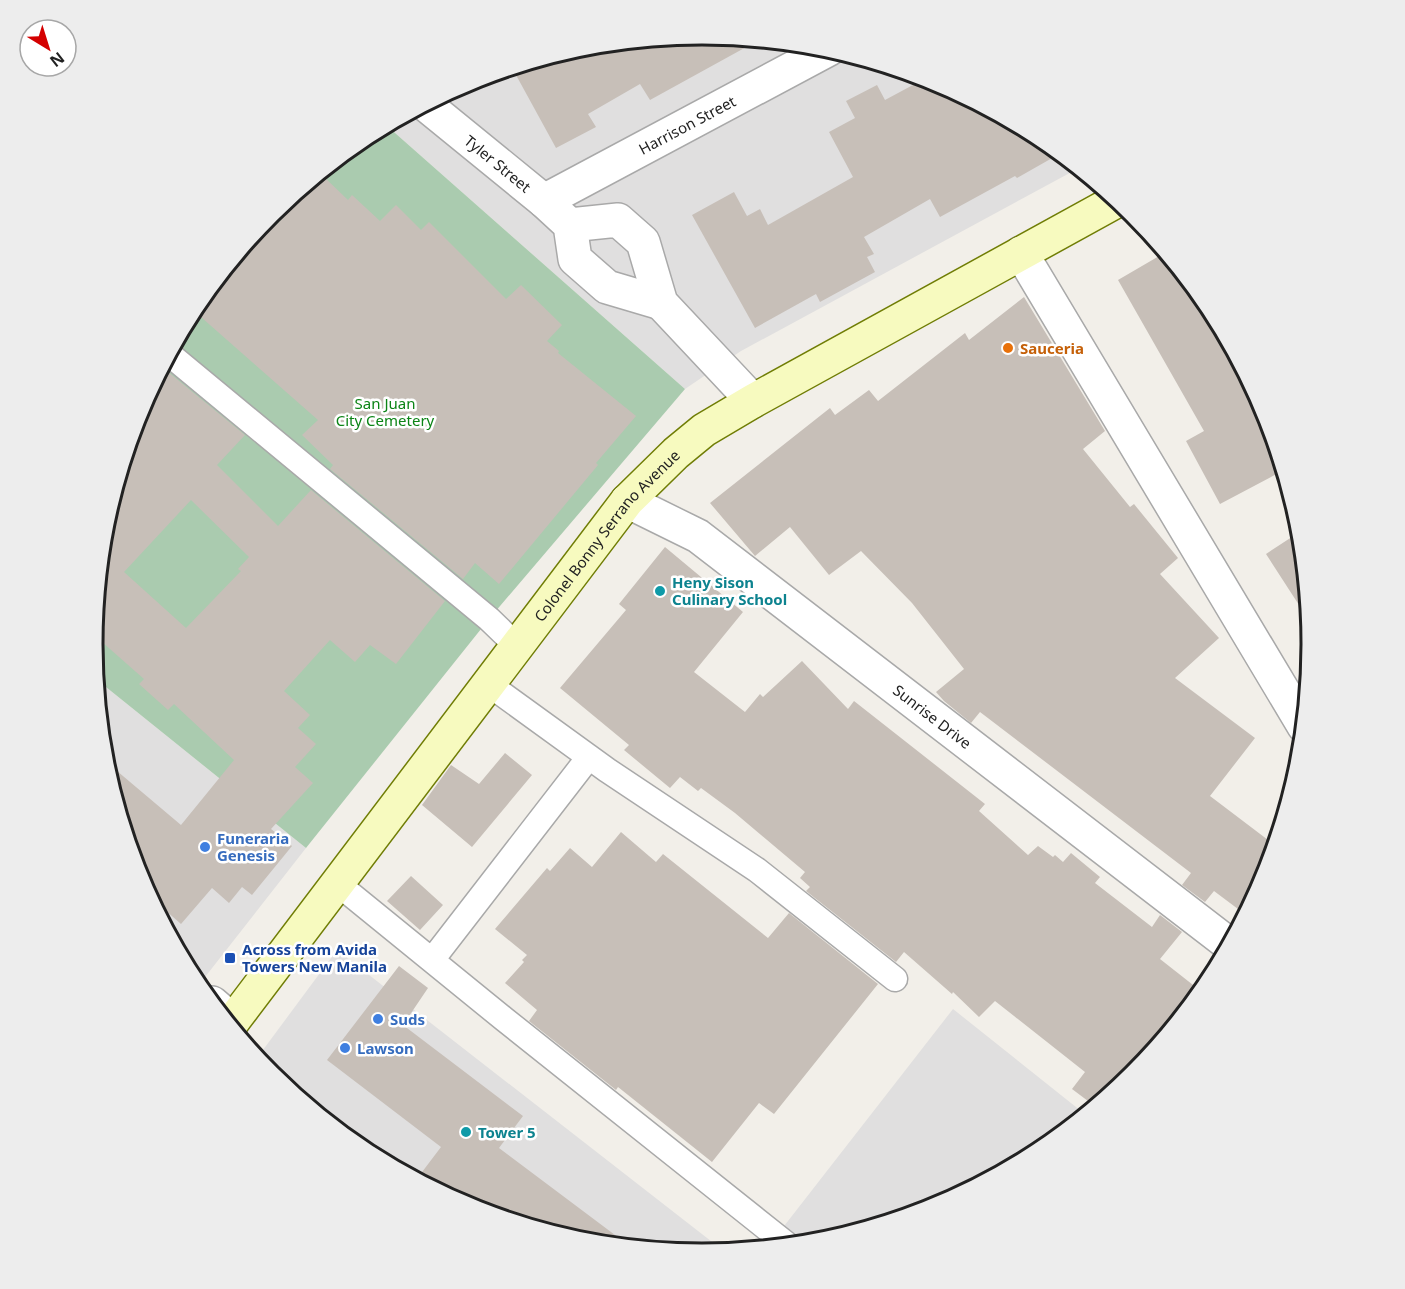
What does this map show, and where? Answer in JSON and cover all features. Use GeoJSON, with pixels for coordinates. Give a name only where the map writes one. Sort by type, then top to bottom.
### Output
{"type":"FeatureCollection","features":[{"type":"Feature","properties":{"kind":"main road","name":"Colonel Bonny Serrano Avenue"},"geometry":{"type":"LineString","coordinates":[[229,1011],[338,884],[487,683],[627,501],[676,453],[704,430],[753,400],[1109,205]]}},
{"type":"Feature","properties":{"kind":"street","name":"Harrison Street"},"geometry":{"type":"LineString","coordinates":[[544,201],[816,56]]}},
{"type":"Feature","properties":{"kind":"street","name":"Tyler Street"},"geometry":{"type":"LineString","coordinates":[[432,110],[544,201],[584,223]]}},
{"type":"Feature","properties":{"kind":"street"},"geometry":{"type":"LineString","coordinates":[[661,303],[607,287],[575,259],[584,223],[618,220],[643,242],[661,303],[753,400]]}},
{"type":"Feature","properties":{"kind":"street"},"geometry":{"type":"LineString","coordinates":[[1021,253],[1298,714]]}},
{"type":"Feature","properties":{"kind":"street","name":"Sunrise Drive"},"geometry":{"type":"LineString","coordinates":[[627,501],[698,536],[1224,940]]}},
{"type":"Feature","properties":{"kind":"lane"},"geometry":{"type":"LineString","coordinates":[[175,359],[489,618],[517,646]]}},
{"type":"Feature","properties":{"kind":"lane"},"geometry":{"type":"LineString","coordinates":[[487,683],[589,757],[757,870],[895,979]]}},
{"type":"Feature","properties":{"kind":"lane"},"geometry":{"type":"LineString","coordinates":[[432,960],[589,757]]}},
{"type":"Feature","properties":{"kind":"lane"},"geometry":{"type":"LineString","coordinates":[[338,884],[513,1027],[780,1239]]}},
{"type":"Feature","properties":{"kind":"shaded area"},"geometry":{"type":"Polygon","coordinates":[[[663,46],[742,46],[781,50],[858,65],[932,91],[1002,125],[1036,146],[1071,172],[741,351],[685,389],[393,131],[437,107],[473,91],[547,65],[624,50],[663,46]]]}},
{"type":"Feature","properties":{"kind":"shaded area"},"geometry":{"type":"Polygon","coordinates":[[[104,686],[306,848],[204,978],[165,910],[135,837],[123,800],[115,761],[104,686]]]}},
{"type":"Feature","properties":{"kind":"shaded area"},"geometry":{"type":"Polygon","coordinates":[[[337,950],[714,1244],[663,1243],[586,1232],[547,1224],[473,1198],[437,1182],[369,1143],[307,1095],[262,1051],[337,950]]]}},
{"type":"Feature","properties":{"kind":"shaded area"},"geometry":{"type":"Polygon","coordinates":[[[953,1009],[1080,1110],[1036,1143],[1002,1164],[932,1198],[858,1224],[773,1240],[953,1009]]]}},
{"type":"Feature","properties":{"kind":"green space","name":"San Juan City Cemetery"},"geometry":{"type":"Polygon","coordinates":[[[393,131],[685,389],[489,619],[306,848],[104,686],[104,605],[108,566],[123,489],[135,452],[165,379],[204,311],[252,249],[307,194],[369,146],[393,131]]]}},
{"type":"Feature","properties":{"kind":"building"},"geometry":{"type":"Polygon","coordinates":[[[663,46],[747,47],[650,100],[640,84],[588,114],[596,127],[556,148],[516,75],[547,65],[624,50],[663,46]]]}},
{"type":"Feature","properties":{"kind":"building"},"geometry":{"type":"Polygon","coordinates":[[[914,84],[968,107],[1002,125],[1052,158],[940,217],[930,199],[864,237],[874,254],[867,257],[875,272],[820,302],[816,294],[755,328],[692,215],[734,192],[747,216],[760,209],[768,225],[853,177],[829,132],[855,118],[846,101],[877,85],[885,100],[914,84]]]}},
{"type":"Feature","properties":{"kind":"building"},"geometry":{"type":"Polygon","coordinates":[[[326,179],[348,200],[352,195],[380,221],[396,205],[421,230],[429,222],[506,299],[521,285],[562,325],[547,341],[559,351],[558,353],[636,416],[499,584],[475,563],[463,579],[330,469],[333,465],[302,435],[318,420],[201,317],[252,249],[326,179]]]}},
{"type":"Feature","properties":{"kind":"building"},"geometry":{"type":"Polygon","coordinates":[[[1159,256],[1201,311],[1222,345],[1256,415],[1277,474],[1220,504],[1186,441],[1204,431],[1118,280],[1159,256]]]}},
{"type":"Feature","properties":{"kind":"building"},"geometry":{"type":"Polygon","coordinates":[[[1024,297],[1105,431],[1083,449],[1130,507],[1134,504],[1178,558],[1160,574],[1219,638],[1175,678],[1255,738],[1210,796],[1269,840],[1240,910],[1214,891],[1205,902],[1182,885],[1191,873],[980,712],[971,723],[944,701],[936,692],[964,669],[912,603],[861,551],[829,575],[790,527],[755,556],[710,503],[830,408],[835,415],[869,390],[878,401],[965,333],[969,340],[1024,297]]]}},
{"type":"Feature","properties":{"kind":"building"},"geometry":{"type":"Polygon","coordinates":[[[169,372],[245,435],[217,465],[278,526],[311,490],[445,601],[396,664],[370,645],[355,662],[330,640],[284,691],[310,715],[298,728],[316,744],[295,767],[313,783],[271,829],[292,846],[252,895],[242,887],[229,903],[212,888],[181,924],[165,910],[149,874],[123,800],[117,771],[181,825],[234,760],[174,704],[168,710],[139,684],[144,679],[103,643],[104,605],[108,566],[123,489],[149,415],[169,372]],[[191,500],[124,572],[186,628],[241,571],[238,569],[249,557],[191,500]]]}},
{"type":"Feature","properties":{"kind":"building"},"geometry":{"type":"Polygon","coordinates":[[[1292,537],[1301,608],[1266,554],[1292,537]]]}},
{"type":"Feature","properties":{"kind":"building"},"geometry":{"type":"Polygon","coordinates":[[[665,547],[743,612],[694,672],[745,712],[760,694],[763,697],[802,661],[848,709],[854,701],[985,804],[979,811],[1028,855],[1038,846],[1063,862],[1071,853],[1100,877],[1095,883],[1152,927],[1160,915],[1182,932],[1160,959],[1195,986],[1153,1040],[1089,1102],[1072,1089],[1085,1072],[995,1001],[979,1017],[953,992],[952,994],[904,952],[896,962],[806,891],[810,887],[800,878],[805,872],[735,813],[701,788],[698,791],[680,777],[670,788],[624,750],[629,745],[560,688],[626,610],[619,604],[665,547]]]}},
{"type":"Feature","properties":{"kind":"building"},"geometry":{"type":"Polygon","coordinates":[[[505,753],[532,775],[472,847],[422,805],[451,765],[479,784],[505,753]]]}},
{"type":"Feature","properties":{"kind":"building"},"geometry":{"type":"Polygon","coordinates":[[[621,832],[656,862],[663,854],[768,938],[789,913],[878,984],[774,1114],[759,1103],[712,1162],[618,1087],[616,1090],[529,1021],[537,1010],[505,983],[524,962],[522,960],[527,955],[495,929],[547,868],[550,871],[570,848],[592,867],[621,832]]]}},
{"type":"Feature","properties":{"kind":"building"},"geometry":{"type":"Polygon","coordinates":[[[411,876],[443,905],[420,930],[387,901],[411,876]]]}},
{"type":"Feature","properties":{"kind":"building","name":"Tower 5"},"geometry":{"type":"Polygon","coordinates":[[[399,966],[428,988],[403,1025],[523,1116],[499,1148],[619,1238],[547,1224],[510,1212],[473,1198],[421,1173],[441,1147],[327,1060],[399,966]]]}},
{"type":"Feature","properties":{"kind":"place","name":"Sauceria"},"geometry":{"type":"Point","coordinates":[1008,348]}},
{"type":"Feature","properties":{"kind":"place","name":"Heny Sison Culinary School"},"geometry":{"type":"Point","coordinates":[660,591]}},
{"type":"Feature","properties":{"kind":"place","name":"Funeraria Genesis"},"geometry":{"type":"Point","coordinates":[205,847]}},
{"type":"Feature","properties":{"kind":"place","name":"Across from Avida Towers New Manila"},"geometry":{"type":"Point","coordinates":[230,958]}},
{"type":"Feature","properties":{"kind":"place","name":"Suds"},"geometry":{"type":"Point","coordinates":[378,1019]}},
{"type":"Feature","properties":{"kind":"place","name":"Lawson"},"geometry":{"type":"Point","coordinates":[345,1048]}},
{"type":"Feature","properties":{"kind":"place","name":"Tower 5"},"geometry":{"type":"Point","coordinates":[466,1132]}}]}
